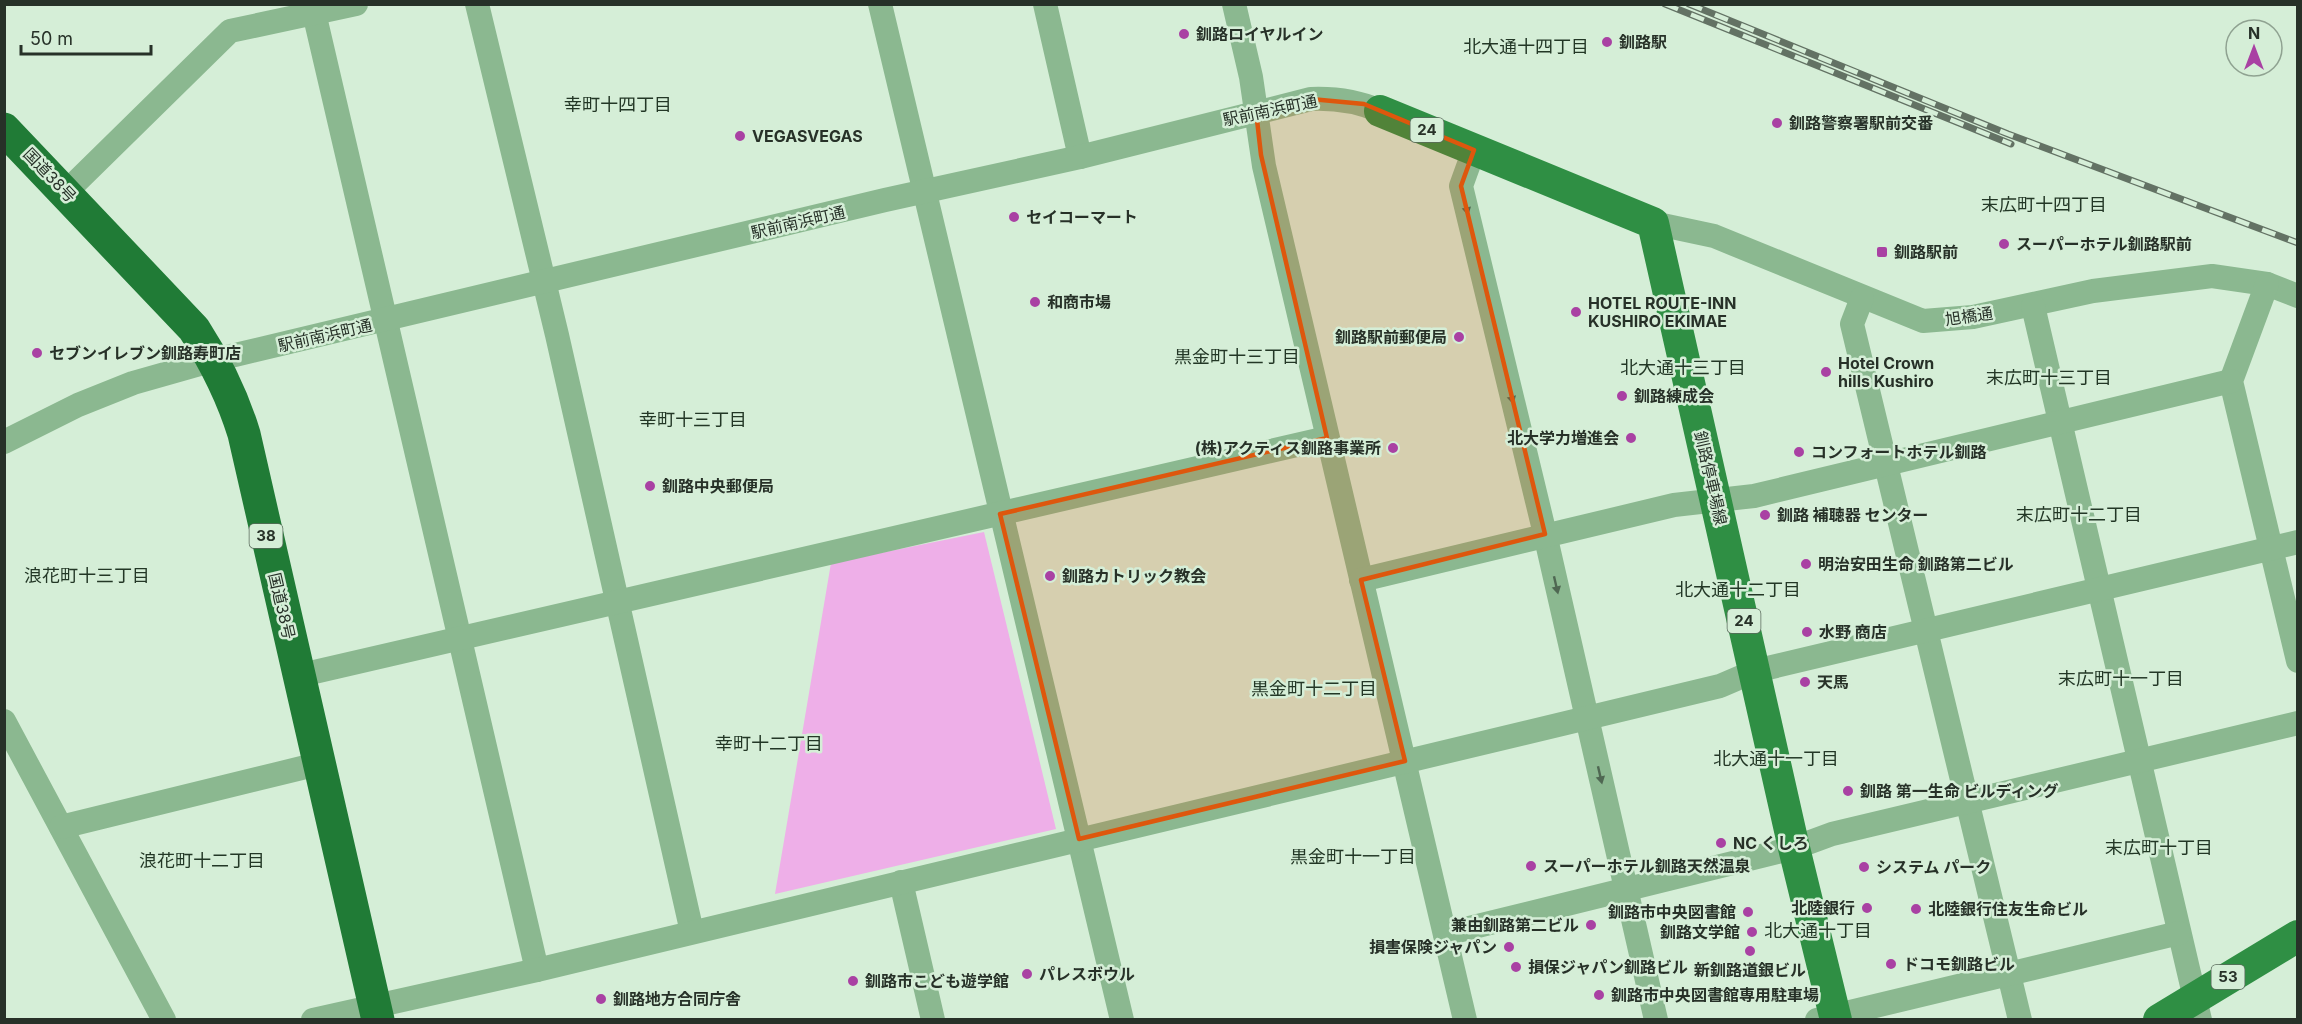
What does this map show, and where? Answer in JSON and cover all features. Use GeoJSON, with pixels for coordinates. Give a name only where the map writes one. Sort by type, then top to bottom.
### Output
{"type":"FeatureCollection","features":[{"type":"Feature","properties":{"kind":"highway","name":"国道38号"},"geometry":{"type":"LineString","coordinates":[[4,129],[194,329],[214,360],[232,397],[244,434],[297,676],[377,1013]]}},
{"type":"Feature","properties":{"kind":"main road","name":"24"},"geometry":{"type":"LineString","coordinates":[[1380,111],[1653,223]]}},
{"type":"Feature","properties":{"kind":"main road","name":"釧路停車場線"},"geometry":{"type":"LineString","coordinates":[[1653,223],[1755,671],[1830,1018]]}},
{"type":"Feature","properties":{"kind":"main road","name":"53"},"geometry":{"type":"LineString","coordinates":[[2159,1020],[2198,1008],[2298,936]]}},
{"type":"Feature","properties":{"kind":"street"},"geometry":{"type":"LineString","coordinates":[[66,192],[230,31],[313,9],[356,4]]}},
{"type":"Feature","properties":{"kind":"street"},"geometry":{"type":"LineString","coordinates":[[477,4],[544,282],[692,932]]}},
{"type":"Feature","properties":{"kind":"street"},"geometry":{"type":"LineString","coordinates":[[880,4],[1122,1020]]}},
{"type":"Feature","properties":{"kind":"street"},"geometry":{"type":"LineString","coordinates":[[1045,4],[1080,157]]}},
{"type":"Feature","properties":{"kind":"street"},"geometry":{"type":"LineString","coordinates":[[1234,4],[1251,77],[1261,155],[1465,1020]]}},
{"type":"Feature","properties":{"kind":"street"},"geometry":{"type":"LineString","coordinates":[[313,9],[537,970]]}},
{"type":"Feature","properties":{"kind":"street","name":"駅前南浜町通"},"geometry":{"type":"LineString","coordinates":[[4,442],[78,405],[122,387],[214,360],[386,321],[924,191],[1080,157],[1311,99],[1332,98],[1364,104],[1380,111]]}},
{"type":"Feature","properties":{"kind":"street"},"geometry":{"type":"LineString","coordinates":[[1474,150],[1461,186],[1545,534],[1656,1020]]}},
{"type":"Feature","properties":{"kind":"street","name":"旭橋通"},"geometry":{"type":"LineString","coordinates":[[1653,223],[1714,236],[1923,321],[1957,320],[2033,306],[2093,291],[2212,276],[2267,284],[2298,296]]}},
{"type":"Feature","properties":{"kind":"street"},"geometry":{"type":"LineString","coordinates":[[2267,284],[2231,381],[2298,661]]}},
{"type":"Feature","properties":{"kind":"street"},"geometry":{"type":"LineString","coordinates":[[1862,298],[1852,324],[1928,630],[2020,1020]]}},
{"type":"Feature","properties":{"kind":"street"},"geometry":{"type":"LineString","coordinates":[[2033,306],[2198,1008]]}},
{"type":"Feature","properties":{"kind":"street"},"geometry":{"type":"LineString","coordinates":[[1361,580],[1545,534],[1674,505],[1754,496],[2231,381]]}},
{"type":"Feature","properties":{"kind":"street"},"geometry":{"type":"LineString","coordinates":[[297,676],[1327,438]]}},
{"type":"Feature","properties":{"kind":"street"},"geometry":{"type":"LineString","coordinates":[[313,1020],[377,1013],[692,932],[1720,686],[1755,671],[2298,542]]}},
{"type":"Feature","properties":{"kind":"street"},"geometry":{"type":"LineString","coordinates":[[4,721],[164,1020]]}},
{"type":"Feature","properties":{"kind":"street"},"geometry":{"type":"LineString","coordinates":[[1445,934],[1794,848],[1832,834],[2298,723]]}},
{"type":"Feature","properties":{"kind":"street"},"geometry":{"type":"LineString","coordinates":[[61,827],[318,764]]}},
{"type":"Feature","properties":{"kind":"street"},"geometry":{"type":"LineString","coordinates":[[901,882],[933,1020]]}},
{"type":"Feature","properties":{"kind":"street"},"geometry":{"type":"LineString","coordinates":[[1830,1018],[2179,933]]}},
{"type":"Feature","properties":{"kind":"highlighted area"},"geometry":{"type":"Polygon","coordinates":[[[1311,99],[1364,104],[1474,150],[1461,186],[1545,534],[1361,580],[1405,761],[1079,839],[1000,514],[1327,438],[1261,155],[1256,111],[1311,99]]]}},
{"type":"Feature","properties":{"kind":"shaded area"},"geometry":{"type":"Polygon","coordinates":[[[984,532],[1056,829],[775,894],[831,563],[984,532]]]}},
{"type":"Feature","properties":{"kind":"railway"},"geometry":{"type":"LineString","coordinates":[[1665,4],[2011,144]]}},
{"type":"Feature","properties":{"kind":"railway"},"geometry":{"type":"LineString","coordinates":[[1689,4],[2008,134],[2298,243]]}},
{"type":"Feature","properties":{"kind":"place","name":"釧路ロイヤルイン"},"geometry":{"type":"Point","coordinates":[1184,34]}},
{"type":"Feature","properties":{"kind":"place","name":"釧路駅"},"geometry":{"type":"Point","coordinates":[1607,42]}},
{"type":"Feature","properties":{"kind":"place","name":"釧路警察署駅前交番"},"geometry":{"type":"Point","coordinates":[1777,123]}},
{"type":"Feature","properties":{"kind":"place","name":"VEGASVEGAS"},"geometry":{"type":"Point","coordinates":[740,136]}},
{"type":"Feature","properties":{"kind":"place","name":"セイコーマート"},"geometry":{"type":"Point","coordinates":[1014,217]}},
{"type":"Feature","properties":{"kind":"place","name":"スーパーホテル釧路駅前"},"geometry":{"type":"Point","coordinates":[2004,244]}},
{"type":"Feature","properties":{"kind":"place","name":"釧路駅前"},"geometry":{"type":"Point","coordinates":[1882,252]}},
{"type":"Feature","properties":{"kind":"place","name":"和商市場"},"geometry":{"type":"Point","coordinates":[1035,302]}},
{"type":"Feature","properties":{"kind":"place","name":"HOTEL ROUTE-INN KUSHIRO EKIMAE"},"geometry":{"type":"Point","coordinates":[1576,312]}},
{"type":"Feature","properties":{"kind":"place","name":"釧路駅前郵便局"},"geometry":{"type":"Point","coordinates":[1459,337]}},
{"type":"Feature","properties":{"kind":"place","name":"セブンイレブン釧路寿町店"},"geometry":{"type":"Point","coordinates":[37,353]}},
{"type":"Feature","properties":{"kind":"place","name":"Hotel Crown hills Kushiro"},"geometry":{"type":"Point","coordinates":[1826,372]}},
{"type":"Feature","properties":{"kind":"place","name":"釧路練成会"},"geometry":{"type":"Point","coordinates":[1622,396]}},
{"type":"Feature","properties":{"kind":"place","name":"北大学力増進会"},"geometry":{"type":"Point","coordinates":[1631,438]}},
{"type":"Feature","properties":{"kind":"place","name":"(株)アクティス釧路事業所"},"geometry":{"type":"Point","coordinates":[1393,448]}},
{"type":"Feature","properties":{"kind":"place","name":"コンフォートホテル釧路"},"geometry":{"type":"Point","coordinates":[1799,452]}},
{"type":"Feature","properties":{"kind":"place","name":"釧路中央郵便局"},"geometry":{"type":"Point","coordinates":[650,486]}},
{"type":"Feature","properties":{"kind":"place","name":"釧路 補聴器 センター"},"geometry":{"type":"Point","coordinates":[1765,515]}},
{"type":"Feature","properties":{"kind":"place","name":"明治安田生命 釧路第二ビル"},"geometry":{"type":"Point","coordinates":[1806,564]}},
{"type":"Feature","properties":{"kind":"place","name":"釧路カトリック教会"},"geometry":{"type":"Point","coordinates":[1050,576]}},
{"type":"Feature","properties":{"kind":"place","name":"水野 商店"},"geometry":{"type":"Point","coordinates":[1807,632]}},
{"type":"Feature","properties":{"kind":"place","name":"天馬"},"geometry":{"type":"Point","coordinates":[1805,682]}},
{"type":"Feature","properties":{"kind":"place","name":"釧路 第一生命 ビルディング"},"geometry":{"type":"Point","coordinates":[1848,791]}},
{"type":"Feature","properties":{"kind":"place","name":"NC くしろ"},"geometry":{"type":"Point","coordinates":[1721,843]}},
{"type":"Feature","properties":{"kind":"place","name":"スーパーホテル釧路天然温泉"},"geometry":{"type":"Point","coordinates":[1531,866]}},
{"type":"Feature","properties":{"kind":"place","name":"システム パーク"},"geometry":{"type":"Point","coordinates":[1864,867]}},
{"type":"Feature","properties":{"kind":"place","name":"北陸銀行"},"geometry":{"type":"Point","coordinates":[1867,908]}},
{"type":"Feature","properties":{"kind":"place","name":"北陸銀行住友生命ビル"},"geometry":{"type":"Point","coordinates":[1916,909]}},
{"type":"Feature","properties":{"kind":"place","name":"釧路市中央図書館"},"geometry":{"type":"Point","coordinates":[1748,912]}},
{"type":"Feature","properties":{"kind":"place","name":"兼由釧路第二ビル"},"geometry":{"type":"Point","coordinates":[1591,925]}},
{"type":"Feature","properties":{"kind":"place","name":"釧路文学館"},"geometry":{"type":"Point","coordinates":[1752,932]}},
{"type":"Feature","properties":{"kind":"place","name":"損害保険ジャパン"},"geometry":{"type":"Point","coordinates":[1509,947]}},
{"type":"Feature","properties":{"kind":"place","name":"新釧路道銀ビル"},"geometry":{"type":"Point","coordinates":[1750,951]}},
{"type":"Feature","properties":{"kind":"place","name":"ドコモ釧路ビル"},"geometry":{"type":"Point","coordinates":[1891,964]}},
{"type":"Feature","properties":{"kind":"place","name":"損保ジャパン釧路ビル"},"geometry":{"type":"Point","coordinates":[1516,967]}},
{"type":"Feature","properties":{"kind":"place","name":"パレスボウル"},"geometry":{"type":"Point","coordinates":[1027,974]}},
{"type":"Feature","properties":{"kind":"place","name":"釧路市こども遊学館"},"geometry":{"type":"Point","coordinates":[853,981]}},
{"type":"Feature","properties":{"kind":"place","name":"釧路市中央図書館専用駐車場"},"geometry":{"type":"Point","coordinates":[1599,995]}},
{"type":"Feature","properties":{"kind":"place","name":"釧路地方合同庁舎"},"geometry":{"type":"Point","coordinates":[601,999]}},
{"type":"Feature","properties":{"kind":"district","name":"北大通十四丁目"},"geometry":{"type":"Point","coordinates":[1526,47]}},
{"type":"Feature","properties":{"kind":"district","name":"幸町十四丁目"},"geometry":{"type":"Point","coordinates":[618,105]}},
{"type":"Feature","properties":{"kind":"district","name":"末広町十四丁目"},"geometry":{"type":"Point","coordinates":[2044,205]}},
{"type":"Feature","properties":{"kind":"district","name":"黒金町十三丁目"},"geometry":{"type":"Point","coordinates":[1237,357]}},
{"type":"Feature","properties":{"kind":"district","name":"北大通十三丁目"},"geometry":{"type":"Point","coordinates":[1683,368]}},
{"type":"Feature","properties":{"kind":"district","name":"末広町十三丁目"},"geometry":{"type":"Point","coordinates":[2049,378]}},
{"type":"Feature","properties":{"kind":"district","name":"幸町十三丁目"},"geometry":{"type":"Point","coordinates":[693,420]}},
{"type":"Feature","properties":{"kind":"district","name":"末広町十二丁目"},"geometry":{"type":"Point","coordinates":[2079,515]}},
{"type":"Feature","properties":{"kind":"district","name":"浪花町十三丁目"},"geometry":{"type":"Point","coordinates":[87,576]}},
{"type":"Feature","properties":{"kind":"district","name":"北大通十二丁目"},"geometry":{"type":"Point","coordinates":[1738,590]}},
{"type":"Feature","properties":{"kind":"district","name":"末広町十一丁目"},"geometry":{"type":"Point","coordinates":[2121,679]}},
{"type":"Feature","properties":{"kind":"district","name":"黒金町十二丁目"},"geometry":{"type":"Point","coordinates":[1314,689]}},
{"type":"Feature","properties":{"kind":"district","name":"幸町十二丁目"},"geometry":{"type":"Point","coordinates":[769,744]}},
{"type":"Feature","properties":{"kind":"district","name":"北大通十一丁目"},"geometry":{"type":"Point","coordinates":[1776,759]}},
{"type":"Feature","properties":{"kind":"district","name":"末広町十丁目"},"geometry":{"type":"Point","coordinates":[2159,848]}},
{"type":"Feature","properties":{"kind":"district","name":"黒金町十一丁目"},"geometry":{"type":"Point","coordinates":[1353,857]}},
{"type":"Feature","properties":{"kind":"district","name":"浪花町十二丁目"},"geometry":{"type":"Point","coordinates":[202,861]}},
{"type":"Feature","properties":{"kind":"district","name":"北大通十丁目"},"geometry":{"type":"Point","coordinates":[1818,931]}}]}
